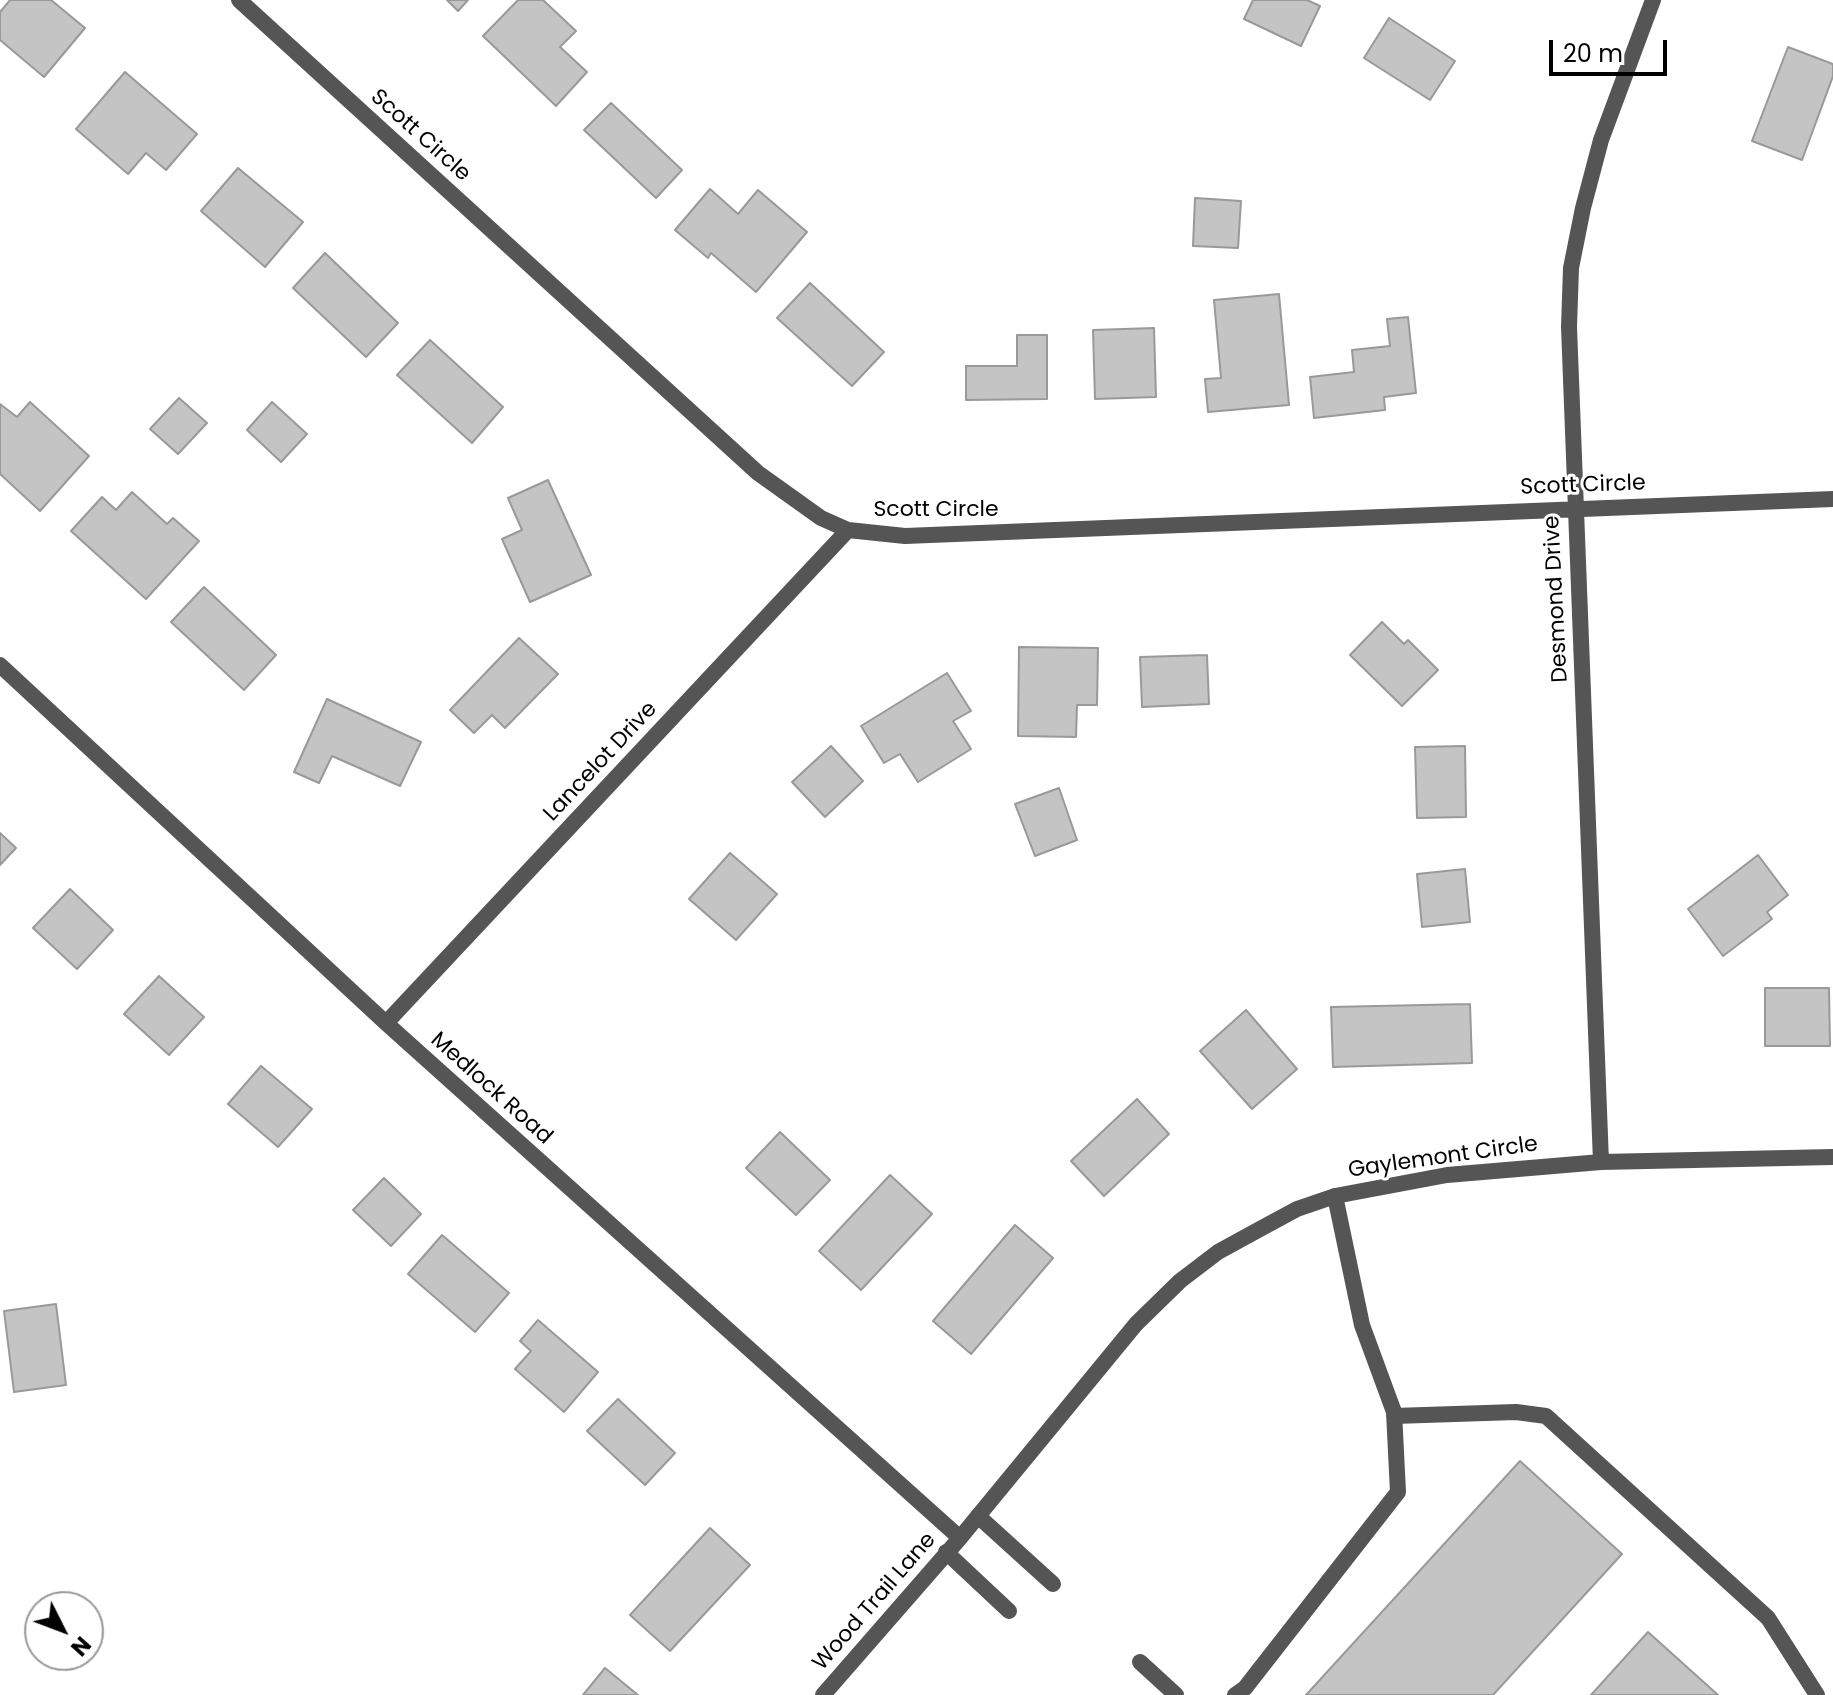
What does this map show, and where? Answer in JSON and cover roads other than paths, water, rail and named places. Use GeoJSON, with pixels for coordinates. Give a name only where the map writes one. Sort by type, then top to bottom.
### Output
{"type":"FeatureCollection","features":[{"type":"Feature","properties":{"kind":"street","name":"Scott Circle"},"geometry":{"type":"LineString","coordinates":[[239,0],[758,473],[821,518],[848,530],[905,536],[1833,499]]}},
{"type":"Feature","properties":{"kind":"street","name":"Desmond Drive"},"geometry":{"type":"LineString","coordinates":[[1601,1162],[1575,508],[1569,327],[1571,268],[1601,140],[1653,0]]}},
{"type":"Feature","properties":{"kind":"street","name":"Lancelot Drive"},"geometry":{"type":"LineString","coordinates":[[386,1023],[848,530]]}},
{"type":"Feature","properties":{"kind":"street","name":"Medlock Road"},"geometry":{"type":"LineString","coordinates":[[0,665],[386,1023],[960,1538]]}},
{"type":"Feature","properties":{"kind":"street","name":"Gaylemont Circle"},"geometry":{"type":"LineString","coordinates":[[960,1538],[1136,1324],[1180,1281],[1218,1252],[1297,1209],[1335,1196],[1447,1175],[1601,1162],[1833,1157]]}},
{"type":"Feature","properties":{"kind":"street"},"geometry":{"type":"LineString","coordinates":[[1235,1695],[1245,1688],[1398,1492],[1394,1416],[1362,1325],[1335,1196]]}},
{"type":"Feature","properties":{"kind":"street"},"geometry":{"type":"LineString","coordinates":[[1394,1416],[1516,1412],[1546,1416],[1768,1618],[1817,1695]]}},
{"type":"Feature","properties":{"kind":"street"},"geometry":{"type":"LineString","coordinates":[[978,1516],[1053,1584]]}},
{"type":"Feature","properties":{"kind":"street","name":"Wood Trail Lane"},"geometry":{"type":"LineString","coordinates":[[823,1695],[960,1538]]}},
{"type":"Feature","properties":{"kind":"street"},"geometry":{"type":"LineString","coordinates":[[946,1552],[1009,1611]]}},
{"type":"Feature","properties":{"kind":"street"},"geometry":{"type":"LineString","coordinates":[[1140,1662],[1176,1695]]}}]}
